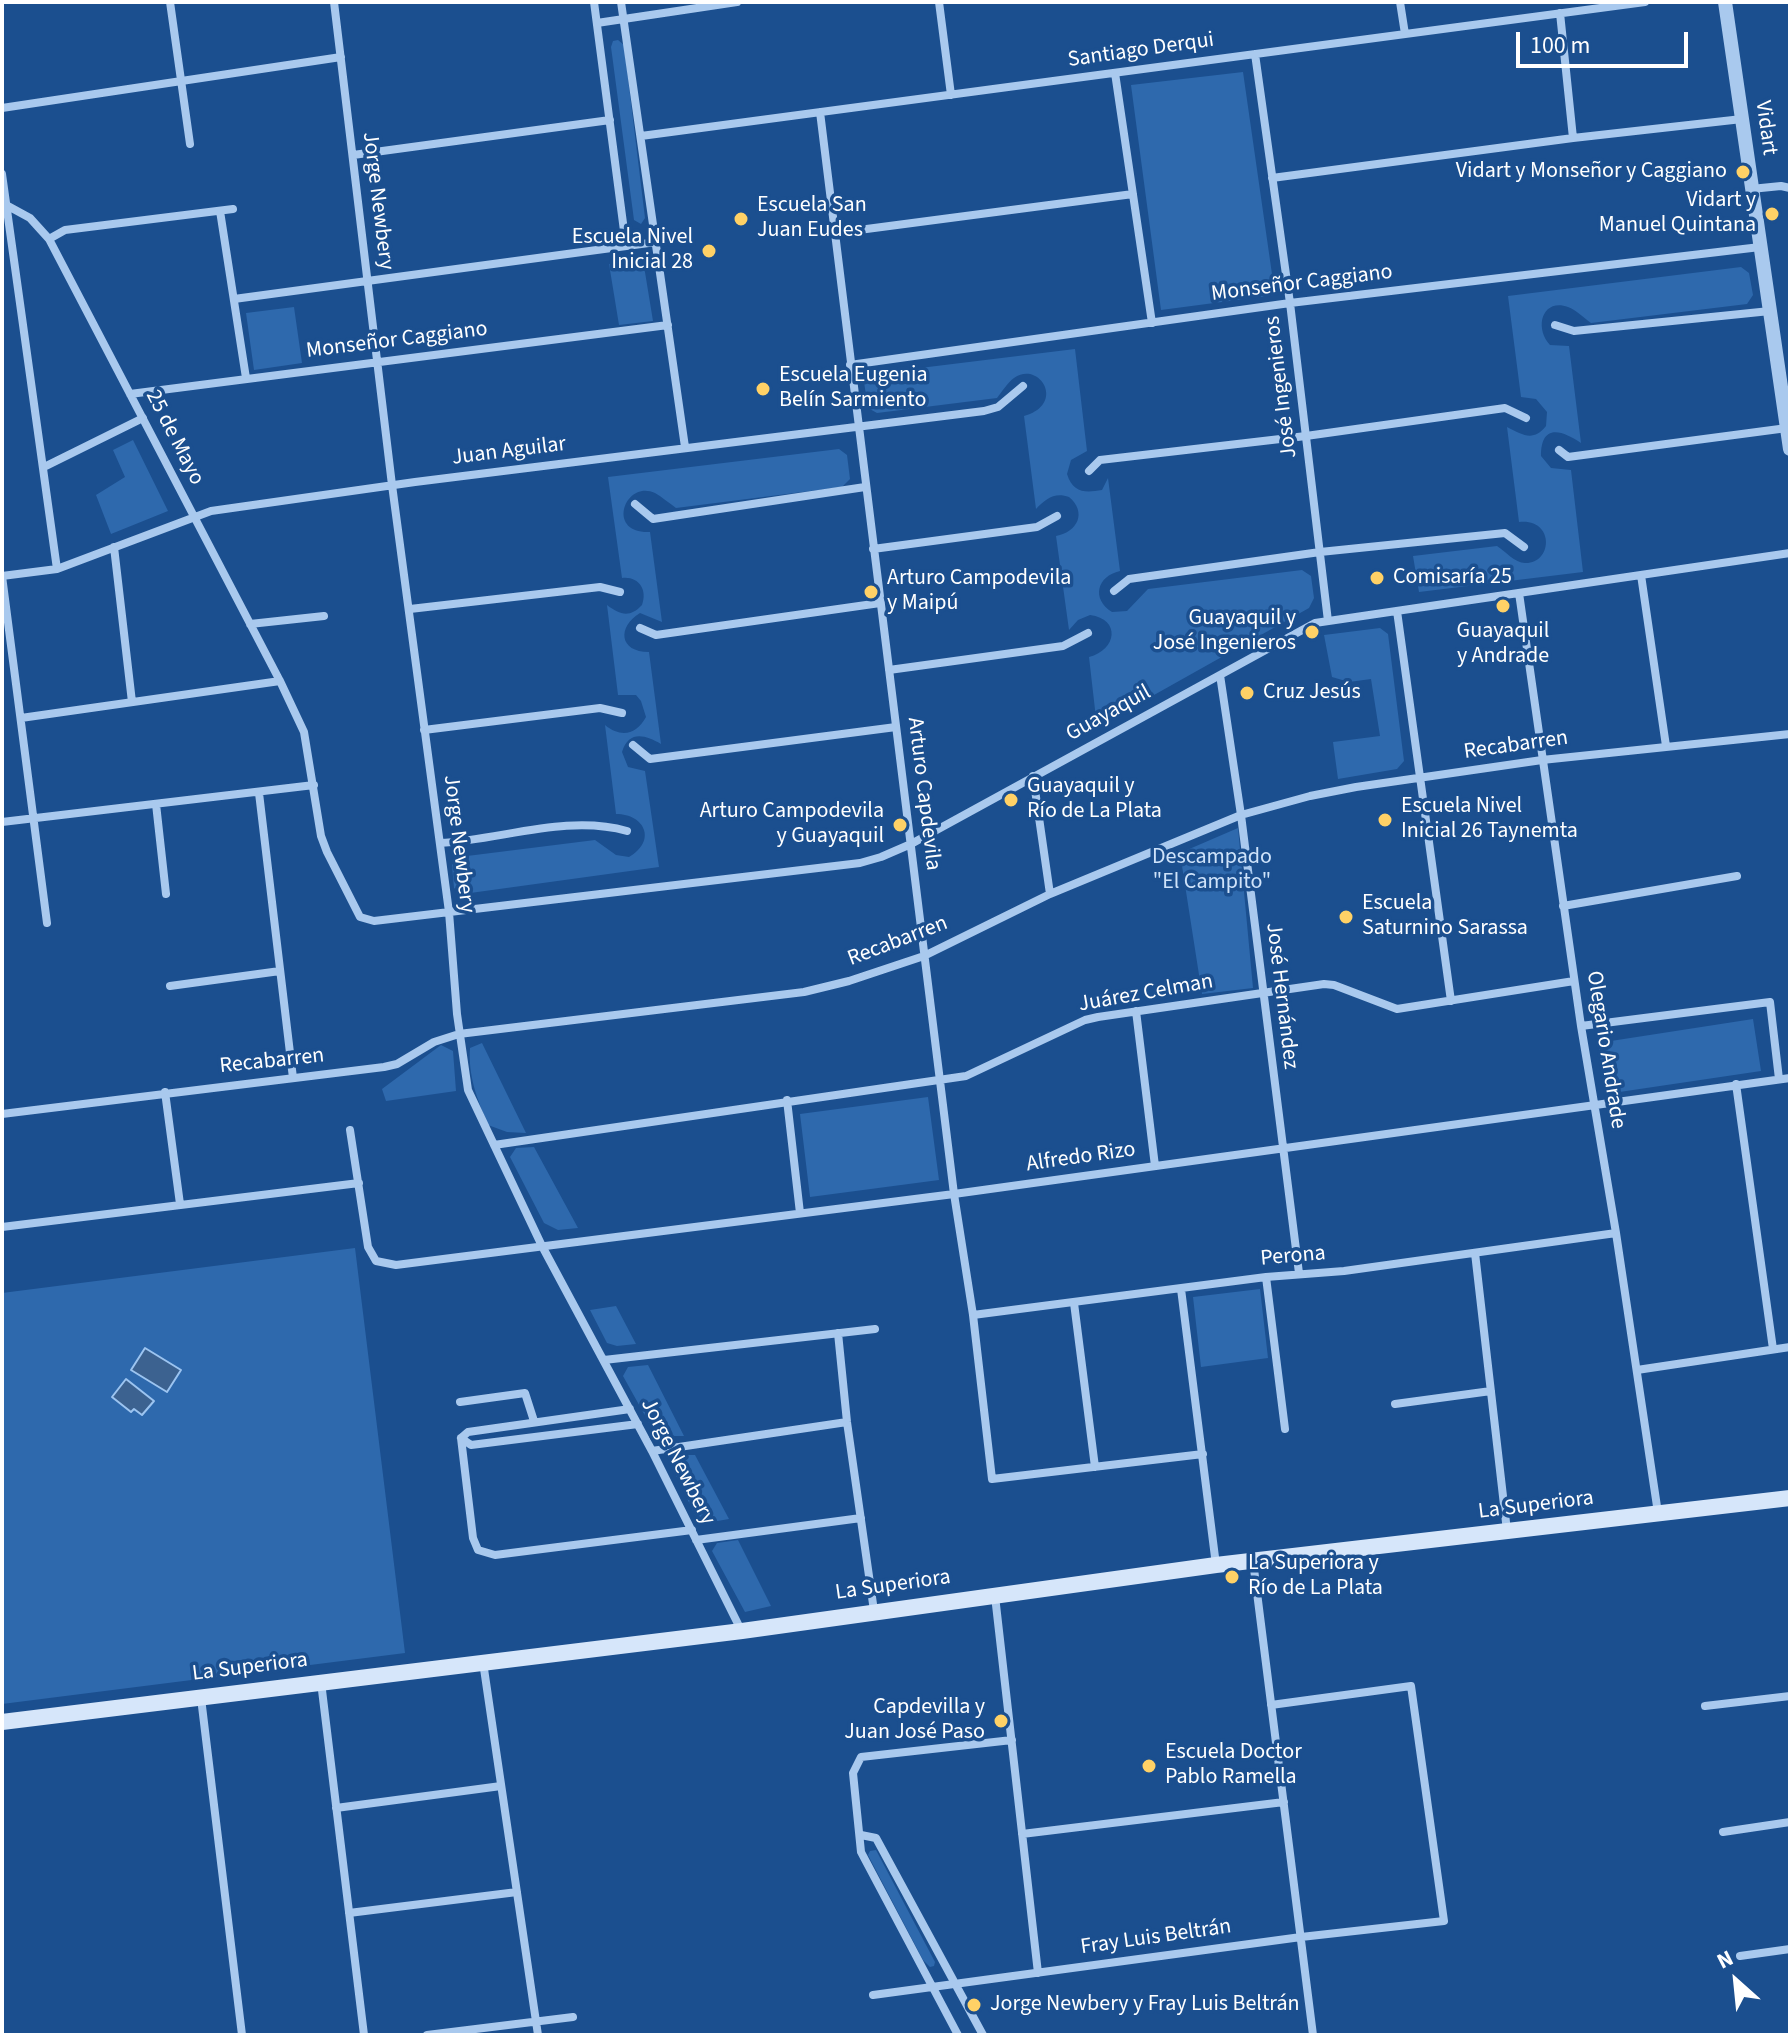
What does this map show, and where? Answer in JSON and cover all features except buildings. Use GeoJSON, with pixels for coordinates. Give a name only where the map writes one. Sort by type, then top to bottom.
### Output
{"type":"FeatureCollection","features":[{"type":"Feature","properties":{"kind":"main road","name":"La Superiora"},"geometry":{"type":"LineString","coordinates":[[2,1722],[742,1631],[1216,1565],[1790,1498]]}},
{"type":"Feature","properties":{"kind":"street"},"geometry":{"type":"LineString","coordinates":[[170,2],[190,144]]}},
{"type":"Feature","properties":{"kind":"street","name":"Jorge Newbery"},"geometry":{"type":"LineString","coordinates":[[334,2],[392,485],[449,912],[459,1034],[468,1090],[542,1246],[638,1424],[742,1631]]}},
{"type":"Feature","properties":{"kind":"street"},"geometry":{"type":"LineString","coordinates":[[594,2],[626,246]]}},
{"type":"Feature","properties":{"kind":"street"},"geometry":{"type":"LineString","coordinates":[[621,2],[685,447]]}},
{"type":"Feature","properties":{"kind":"street"},"geometry":{"type":"LineString","coordinates":[[597,23],[737,2]]}},
{"type":"Feature","properties":{"kind":"street"},"geometry":{"type":"LineString","coordinates":[[939,2],[951,95]]}},
{"type":"Feature","properties":{"kind":"street"},"geometry":{"type":"LineString","coordinates":[[1400,2],[1405,34]]}},
{"type":"Feature","properties":{"kind":"street","name":"Santiago Derqui"},"geometry":{"type":"LineString","coordinates":[[641,136],[1645,2]]}},
{"type":"Feature","properties":{"kind":"street","name":"Vidart"},"geometry":{"type":"LineString","coordinates":[[1725,2],[1790,449]]}},
{"type":"Feature","properties":{"kind":"street"},"geometry":{"type":"LineString","coordinates":[[1560,13],[1573,138]]}},
{"type":"Feature","properties":{"kind":"street","name":"José Ingenieros"},"geometry":{"type":"LineString","coordinates":[[1255,54],[1290,303],[1328,621]]}},
{"type":"Feature","properties":{"kind":"street"},"geometry":{"type":"LineString","coordinates":[[2,108],[341,57]]}},
{"type":"Feature","properties":{"kind":"street"},"geometry":{"type":"LineString","coordinates":[[1115,73],[1152,323]]}},
{"type":"Feature","properties":{"kind":"street","name":"Arturo Capdevila"},"geometry":{"type":"LineString","coordinates":[[820,112],[857,426],[992,1479],[1095,1467]]}},
{"type":"Feature","properties":{"kind":"street"},"geometry":{"type":"LineString","coordinates":[[1272,178],[1742,119]]}},
{"type":"Feature","properties":{"kind":"street"},"geometry":{"type":"LineString","coordinates":[[353,155],[610,120]]}},
{"type":"Feature","properties":{"kind":"street"},"geometry":{"type":"LineString","coordinates":[[2,174],[57,569]]}},
{"type":"Feature","properties":{"kind":"street"},"geometry":{"type":"LineString","coordinates":[[1751,189],[1786,187],[1790,181]]}},
{"type":"Feature","properties":{"kind":"street"},"geometry":{"type":"LineString","coordinates":[[836,233],[1133,194]]}},
{"type":"Feature","properties":{"kind":"street","name":"25 de Mayo"},"geometry":{"type":"LineString","coordinates":[[5,207],[30,218],[49,239],[280,681],[304,732],[314,785]]}},
{"type":"Feature","properties":{"kind":"street"},"geometry":{"type":"LineString","coordinates":[[49,239],[65,230],[233,209]]}},
{"type":"Feature","properties":{"kind":"street"},"geometry":{"type":"LineString","coordinates":[[220,211],[246,378]]}},
{"type":"Feature","properties":{"kind":"street"},"geometry":{"type":"LineString","coordinates":[[234,299],[656,242]]}},
{"type":"Feature","properties":{"kind":"street","name":"Monseñor Caggiano"},"geometry":{"type":"LineString","coordinates":[[850,365],[1290,303],[1760,247]]}},
{"type":"Feature","properties":{"kind":"street"},"geometry":{"type":"LineString","coordinates":[[1555,325],[1574,331],[1770,311]]}},
{"type":"Feature","properties":{"kind":"street","name":"Monseñor Caggiano"},"geometry":{"type":"LineString","coordinates":[[130,394],[668,325]]}},
{"type":"Feature","properties":{"kind":"street","name":"Juan Aguilar"},"geometry":{"type":"LineString","coordinates":[[2,576],[57,569],[211,511],[685,447],[984,411],[998,407],[1023,386]]}},
{"type":"Feature","properties":{"kind":"street"},"geometry":{"type":"LineString","coordinates":[[1089,471],[1100,460],[1306,436],[1505,408],[1526,418]]}},
{"type":"Feature","properties":{"kind":"street"},"geometry":{"type":"LineString","coordinates":[[44,467],[143,418]]}},
{"type":"Feature","properties":{"kind":"street"},"geometry":{"type":"LineString","coordinates":[[1559,450],[1568,457],[1787,428]]}},
{"type":"Feature","properties":{"kind":"street"},"geometry":{"type":"LineString","coordinates":[[635,504],[653,519],[865,487]]}},
{"type":"Feature","properties":{"kind":"street"},"geometry":{"type":"LineString","coordinates":[[873,549],[1037,527],[1057,516]]}},
{"type":"Feature","properties":{"kind":"street"},"geometry":{"type":"LineString","coordinates":[[1114,591],[1129,579],[1320,552],[1505,533],[1524,547]]}},
{"type":"Feature","properties":{"kind":"street"},"geometry":{"type":"LineString","coordinates":[[114,547],[132,702]]}},
{"type":"Feature","properties":{"kind":"street","name":"Guayaquil"},"geometry":{"type":"LineString","coordinates":[[314,785],[324,844],[360,917],[374,921],[860,863],[911,844],[1315,623],[1790,553]]}},
{"type":"Feature","properties":{"kind":"street"},"geometry":{"type":"LineString","coordinates":[[1641,575],[1666,746]]}},
{"type":"Feature","properties":{"kind":"street"},"geometry":{"type":"LineString","coordinates":[[2,576],[47,923]]}},
{"type":"Feature","properties":{"kind":"street"},"geometry":{"type":"LineString","coordinates":[[410,609],[600,587],[620,592]]}},
{"type":"Feature","properties":{"kind":"street","name":"Olegario Andrade"},"geometry":{"type":"LineString","coordinates":[[1519,593],[1574,981],[1658,1513]]}},
{"type":"Feature","properties":{"kind":"street"},"geometry":{"type":"LineString","coordinates":[[640,628],[656,635],[880,603]]}},
{"type":"Feature","properties":{"kind":"street"},"geometry":{"type":"LineString","coordinates":[[1397,611],[1451,1001]]}},
{"type":"Feature","properties":{"kind":"street"},"geometry":{"type":"LineString","coordinates":[[250,624],[324,616]]}},
{"type":"Feature","properties":{"kind":"street"},"geometry":{"type":"LineString","coordinates":[[889,670],[1063,646],[1088,633]]}},
{"type":"Feature","properties":{"kind":"street","name":"José Hernández"},"geometry":{"type":"LineString","coordinates":[[1220,675],[1241,815],[1299,1273]]}},
{"type":"Feature","properties":{"kind":"street"},"geometry":{"type":"LineString","coordinates":[[21,718],[280,681]]}},
{"type":"Feature","properties":{"kind":"street"},"geometry":{"type":"LineString","coordinates":[[424,730],[600,708],[622,713]]}},
{"type":"Feature","properties":{"kind":"street"},"geometry":{"type":"LineString","coordinates":[[633,745],[650,759],[896,727]]}},
{"type":"Feature","properties":{"kind":"street","name":"Recabarren"},"geometry":{"type":"LineString","coordinates":[[2,1114],[397,1064],[434,1042],[459,1034],[804,992],[924,956],[1050,894],[1241,815],[1356,787],[1542,760],[1790,734]]}},
{"type":"Feature","properties":{"kind":"street"},"geometry":{"type":"LineString","coordinates":[[1033,776],[1050,894]]}},
{"type":"Feature","properties":{"kind":"street"},"geometry":{"type":"LineString","coordinates":[[2,822],[314,785]]}},
{"type":"Feature","properties":{"kind":"street"},"geometry":{"type":"LineString","coordinates":[[259,793],[293,1078]]}},
{"type":"Feature","properties":{"kind":"street"},"geometry":{"type":"LineString","coordinates":[[156,804],[166,894]]}},
{"type":"Feature","properties":{"kind":"street"},"geometry":{"type":"LineString","coordinates":[[440,843],[574,825],[607,825],[627,831]]}},
{"type":"Feature","properties":{"kind":"street"},"geometry":{"type":"LineString","coordinates":[[1563,906],[1737,876]]}},
{"type":"Feature","properties":{"kind":"street"},"geometry":{"type":"LineString","coordinates":[[170,986],[280,971]]}},
{"type":"Feature","properties":{"kind":"street","name":"Juárez Celman"},"geometry":{"type":"LineString","coordinates":[[494,1145],[787,1100],[942,1080],[979,1072],[1085,1020],[1136,1011],[1334,985],[1397,1009],[1574,981]]}},
{"type":"Feature","properties":{"kind":"street"},"geometry":{"type":"LineString","coordinates":[[1581,1026],[1770,1002],[1779,1079]]}},
{"type":"Feature","properties":{"kind":"street"},"geometry":{"type":"LineString","coordinates":[[1136,1011],[1155,1166]]}},
{"type":"Feature","properties":{"kind":"street","name":"Alfredo Rizo"},"geometry":{"type":"LineString","coordinates":[[359,1183],[368,1247],[376,1261],[396,1265],[954,1194],[1790,1078]]}},
{"type":"Feature","properties":{"kind":"street"},"geometry":{"type":"LineString","coordinates":[[1736,1084],[1773,1349]]}},
{"type":"Feature","properties":{"kind":"street"},"geometry":{"type":"LineString","coordinates":[[165,1092],[180,1204]]}},
{"type":"Feature","properties":{"kind":"street"},"geometry":{"type":"LineString","coordinates":[[787,1100],[800,1213]]}},
{"type":"Feature","properties":{"kind":"street"},"geometry":{"type":"LineString","coordinates":[[2,1227],[359,1183],[350,1130]]}},
{"type":"Feature","properties":{"kind":"street","name":"Perona"},"geometry":{"type":"LineString","coordinates":[[973,1315],[1299,1273],[1344,1271],[1616,1233]]}},
{"type":"Feature","properties":{"kind":"street"},"geometry":{"type":"LineString","coordinates":[[1475,1253],[1507,1531]]}},
{"type":"Feature","properties":{"kind":"street"},"geometry":{"type":"LineString","coordinates":[[1266,1277],[1285,1429]]}},
{"type":"Feature","properties":{"kind":"street"},"geometry":{"type":"LineString","coordinates":[[1181,1289],[1216,1565]]}},
{"type":"Feature","properties":{"kind":"street"},"geometry":{"type":"LineString","coordinates":[[1074,1303],[1095,1467],[1203,1454]]}},
{"type":"Feature","properties":{"kind":"street"},"geometry":{"type":"LineString","coordinates":[[604,1360],[875,1329]]}},
{"type":"Feature","properties":{"kind":"street"},"geometry":{"type":"LineString","coordinates":[[838,1333],[847,1422],[874,1611]]}},
{"type":"Feature","properties":{"kind":"street"},"geometry":{"type":"LineString","coordinates":[[1637,1370],[1790,1347]]}},
{"type":"Feature","properties":{"kind":"street"},"geometry":{"type":"LineString","coordinates":[[1395,1404],[1491,1391]]}},
{"type":"Feature","properties":{"kind":"street"},"geometry":{"type":"LineString","coordinates":[[460,1402],[525,1393],[534,1421]]}},
{"type":"Feature","properties":{"kind":"street"},"geometry":{"type":"LineString","coordinates":[[461,1438],[468,1432],[630,1409]]}},
{"type":"Feature","properties":{"kind":"street"},"geometry":{"type":"LineString","coordinates":[[652,1451],[847,1422]]}},
{"type":"Feature","properties":{"kind":"street"},"geometry":{"type":"LineString","coordinates":[[461,1438],[471,1445],[638,1424]]}},
{"type":"Feature","properties":{"kind":"street"},"geometry":{"type":"LineString","coordinates":[[461,1438],[473,1538],[478,1550],[495,1555],[692,1530]]}},
{"type":"Feature","properties":{"kind":"street"},"geometry":{"type":"LineString","coordinates":[[696,1540],[861,1518]]}},
{"type":"Feature","properties":{"kind":"street"},"geometry":{"type":"LineString","coordinates":[[1253,1561],[1313,2035]]}},
{"type":"Feature","properties":{"kind":"street"},"geometry":{"type":"LineString","coordinates":[[995,1594],[1038,1973]]}},
{"type":"Feature","properties":{"kind":"street"},"geometry":{"type":"LineString","coordinates":[[483,1662],[538,2035]]}},
{"type":"Feature","properties":{"kind":"street"},"geometry":{"type":"LineString","coordinates":[[320,1681],[364,2035]]}},
{"type":"Feature","properties":{"kind":"street","name":"Fray Luis Beltrán"},"geometry":{"type":"LineString","coordinates":[[873,1995],[1301,1937],[1444,1921],[1411,1686],[1271,1705]]}},
{"type":"Feature","properties":{"kind":"street"},"geometry":{"type":"LineString","coordinates":[[201,1696],[242,2035]]}},
{"type":"Feature","properties":{"kind":"street"},"geometry":{"type":"LineString","coordinates":[[1705,1706],[1790,1696]]}},
{"type":"Feature","properties":{"kind":"street"},"geometry":{"type":"LineString","coordinates":[[958,2035],[861,1852],[853,1773],[861,1757],[1012,1740]]}},
{"type":"Feature","properties":{"kind":"street"},"geometry":{"type":"LineString","coordinates":[[336,1808],[501,1786]]}},
{"type":"Feature","properties":{"kind":"street"},"geometry":{"type":"LineString","coordinates":[[1022,1834],[1284,1802]]}},
{"type":"Feature","properties":{"kind":"street"},"geometry":{"type":"LineString","coordinates":[[1723,1832],[1790,1822]]}},
{"type":"Feature","properties":{"kind":"street"},"geometry":{"type":"LineString","coordinates":[[861,1835],[876,1838],[983,2035]]}},
{"type":"Feature","properties":{"kind":"street"},"geometry":{"type":"LineString","coordinates":[[349,1913],[517,1892]]}},
{"type":"Feature","properties":{"kind":"street"},"geometry":{"type":"LineString","coordinates":[[1740,1956],[1790,1949]]}},
{"type":"Feature","properties":{"kind":"street"},"geometry":{"type":"LineString","coordinates":[[427,2035],[573,2017]]}},
{"type":"Feature","properties":{"kind":"green space"},"geometry":{"type":"Polygon","coordinates":[[[618,40],[624,45],[645,218],[641,224],[634,220],[611,47],[613,41],[618,40]]]}},
{"type":"Feature","properties":{"kind":"green space"},"geometry":{"type":"Polygon","coordinates":[[[1243,72],[1275,295],[1161,310],[1131,85],[1243,72]]]}},
{"type":"Feature","properties":{"kind":"green space"},"geometry":{"type":"Polygon","coordinates":[[[643,260],[653,321],[619,325],[609,264],[643,260]]]}},
{"type":"Feature","properties":{"kind":"green space"},"geometry":{"type":"Polygon","coordinates":[[[1741,267],[1749,273],[1753,295],[1747,304],[1591,323],[1568,307],[1559,305],[1547,311],[1542,323],[1545,338],[1550,345],[1569,346],[1581,443],[1554,432],[1545,438],[1541,456],[1551,468],[1571,470],[1583,572],[1419,592],[1413,556],[1497,546],[1525,563],[1534,561],[1545,549],[1544,533],[1539,527],[1519,522],[1507,427],[1523,434],[1537,434],[1546,426],[1547,412],[1536,399],[1521,397],[1508,296],[1741,267]]]}},
{"type":"Feature","properties":{"kind":"green space"},"geometry":{"type":"Polygon","coordinates":[[[294,307],[302,363],[254,370],[246,313],[294,307]]]}},
{"type":"Feature","properties":{"kind":"green space"},"geometry":{"type":"Polygon","coordinates":[[[1075,349],[1087,451],[1071,460],[1067,474],[1076,488],[1085,491],[1102,490],[1108,478],[1120,571],[1102,583],[1099,595],[1105,607],[1112,612],[1127,611],[1148,589],[1302,570],[1311,576],[1314,598],[1309,608],[1097,727],[1089,657],[1110,642],[1111,628],[1107,622],[1090,615],[1078,620],[1069,630],[1056,536],[1075,526],[1078,509],[1069,497],[1059,495],[1047,499],[1036,509],[1024,416],[1037,410],[1044,402],[1044,386],[1032,375],[1023,374],[1011,380],[997,398],[877,413],[868,408],[864,382],[871,374],[1075,349]]]}},
{"type":"Feature","properties":{"kind":"green space"},"geometry":{"type":"Polygon","coordinates":[[[133,440],[168,511],[111,534],[96,495],[125,477],[113,450],[133,440]]]}},
{"type":"Feature","properties":{"kind":"green space"},"geometry":{"type":"Polygon","coordinates":[[[839,449],[847,455],[850,479],[842,487],[676,508],[655,493],[644,491],[635,493],[624,508],[628,525],[650,532],[662,622],[640,613],[625,631],[627,643],[632,648],[649,652],[661,744],[649,738],[633,737],[622,752],[628,767],[645,771],[659,867],[463,894],[454,888],[452,865],[459,857],[595,840],[616,855],[629,857],[643,844],[645,836],[640,823],[626,815],[616,814],[605,725],[617,732],[628,733],[638,728],[646,717],[636,695],[618,695],[607,605],[621,613],[629,613],[642,605],[644,594],[637,581],[622,578],[608,477],[839,449]]]}},
{"type":"Feature","properties":{"kind":"green space"},"geometry":{"type":"Polygon","coordinates":[[[1380,628],[1388,634],[1404,761],[1397,769],[1338,779],[1333,742],[1380,736],[1371,679],[1349,682],[1332,677],[1324,635],[1380,628]]]}},
{"type":"Feature","properties":{"kind":"green space","name":"Descampado \"El Campito\""},"geometry":{"type":"Polygon","coordinates":[[[1238,828],[1253,988],[1202,994],[1180,853],[1238,828]]]}},
{"type":"Feature","properties":{"kind":"green space"},"geometry":{"type":"Polygon","coordinates":[[[1753,1019],[1761,1071],[1606,1094],[1598,1043],[1753,1019]]]}},
{"type":"Feature","properties":{"kind":"green space"},"geometry":{"type":"Polygon","coordinates":[[[482,1043],[526,1133],[507,1132],[488,1125],[470,1068],[470,1048],[482,1043]]]}},
{"type":"Feature","properties":{"kind":"green space"},"geometry":{"type":"Polygon","coordinates":[[[441,1045],[453,1051],[456,1091],[386,1101],[382,1089],[441,1045]]]}},
{"type":"Feature","properties":{"kind":"green space"},"geometry":{"type":"Polygon","coordinates":[[[928,1097],[939,1180],[810,1197],[800,1114],[928,1097]]]}},
{"type":"Feature","properties":{"kind":"green space"},"geometry":{"type":"Polygon","coordinates":[[[534,1147],[578,1228],[558,1230],[544,1223],[510,1157],[516,1148],[534,1147]]]}},
{"type":"Feature","properties":{"kind":"green space"},"geometry":{"type":"Polygon","coordinates":[[[355,1248],[405,1653],[2,1704],[2,1293],[355,1248]]]}},
{"type":"Feature","properties":{"kind":"green space"},"geometry":{"type":"Polygon","coordinates":[[[1260,1289],[1268,1358],[1201,1367],[1193,1297],[1260,1289]]]}},
{"type":"Feature","properties":{"kind":"green space"},"geometry":{"type":"Polygon","coordinates":[[[616,1306],[636,1344],[617,1346],[607,1343],[590,1310],[616,1306]]]}},
{"type":"Feature","properties":{"kind":"green space"},"geometry":{"type":"Polygon","coordinates":[[[648,1365],[684,1436],[664,1436],[653,1430],[623,1376],[628,1367],[648,1365]]]}},
{"type":"Feature","properties":{"kind":"green space"},"geometry":{"type":"Polygon","coordinates":[[[677,1455],[695,1455],[729,1519],[706,1523],[695,1515],[670,1463],[677,1455]]]}},
{"type":"Feature","properties":{"kind":"green space"},"geometry":{"type":"Polygon","coordinates":[[[738,1540],[771,1606],[745,1612],[712,1551],[717,1543],[738,1540]]]}},
{"type":"Feature","properties":{"kind":"green space"},"geometry":{"type":"Polygon","coordinates":[[[876,1850],[935,1962],[934,1966],[930,1967],[923,1960],[868,1855],[876,1850]]]}},
{"type":"Feature","properties":{"kind":"shaded area"},"geometry":{"type":"Polygon","coordinates":[[[145,1348],[181,1370],[167,1392],[131,1370],[145,1348]]]}},
{"type":"Feature","properties":{"kind":"shaded area"},"geometry":{"type":"Polygon","coordinates":[[[126,1379],[154,1401],[142,1415],[134,1409],[131,1412],[112,1397],[126,1379]]]}},
{"type":"Feature","properties":{"kind":"place","name":"Vidart y Monseñor y Caggiano"},"geometry":{"type":"Point","coordinates":[1743,172]}},
{"type":"Feature","properties":{"kind":"place","name":"Vidart y Manuel Quintana"},"geometry":{"type":"Point","coordinates":[1772,214]}},
{"type":"Feature","properties":{"kind":"place","name":"Escuela San Juan Eudes"},"geometry":{"type":"Point","coordinates":[741,219]}},
{"type":"Feature","properties":{"kind":"place","name":"Escuela Nivel Inicial 28"},"geometry":{"type":"Point","coordinates":[709,251]}},
{"type":"Feature","properties":{"kind":"place","name":"Escuela Eugenia Belín Sarmiento"},"geometry":{"type":"Point","coordinates":[763,389]}},
{"type":"Feature","properties":{"kind":"place","name":"Comisaría 25"},"geometry":{"type":"Point","coordinates":[1377,578]}},
{"type":"Feature","properties":{"kind":"place","name":"Arturo Campodevila y Maipú"},"geometry":{"type":"Point","coordinates":[871,592]}},
{"type":"Feature","properties":{"kind":"place","name":"Guayaquil y Andrade"},"geometry":{"type":"Point","coordinates":[1503,606]}},
{"type":"Feature","properties":{"kind":"place","name":"Guayaquil y José Ingenieros"},"geometry":{"type":"Point","coordinates":[1312,632]}},
{"type":"Feature","properties":{"kind":"place","name":"Cruz Jesús"},"geometry":{"type":"Point","coordinates":[1247,693]}},
{"type":"Feature","properties":{"kind":"place","name":"Guayaquil y Río de La Plata"},"geometry":{"type":"Point","coordinates":[1011,800]}},
{"type":"Feature","properties":{"kind":"place","name":"Escuela Nivel Inicial 26 Taynemta"},"geometry":{"type":"Point","coordinates":[1385,820]}},
{"type":"Feature","properties":{"kind":"place","name":"Arturo Campodevila y Guayaquil"},"geometry":{"type":"Point","coordinates":[900,825]}},
{"type":"Feature","properties":{"kind":"place","name":"Escuela Saturnino Sarassa"},"geometry":{"type":"Point","coordinates":[1346,917]}},
{"type":"Feature","properties":{"kind":"place","name":"La Superiora y Río de La Plata"},"geometry":{"type":"Point","coordinates":[1232,1577]}},
{"type":"Feature","properties":{"kind":"place","name":"Capdevilla y Juan José Paso"},"geometry":{"type":"Point","coordinates":[1001,1721]}},
{"type":"Feature","properties":{"kind":"place","name":"Escuela Doctor Pablo Ramella"},"geometry":{"type":"Point","coordinates":[1149,1766]}},
{"type":"Feature","properties":{"kind":"place","name":"Jorge Newbery y Fray Luis Beltrán"},"geometry":{"type":"Point","coordinates":[974,2005]}}]}
